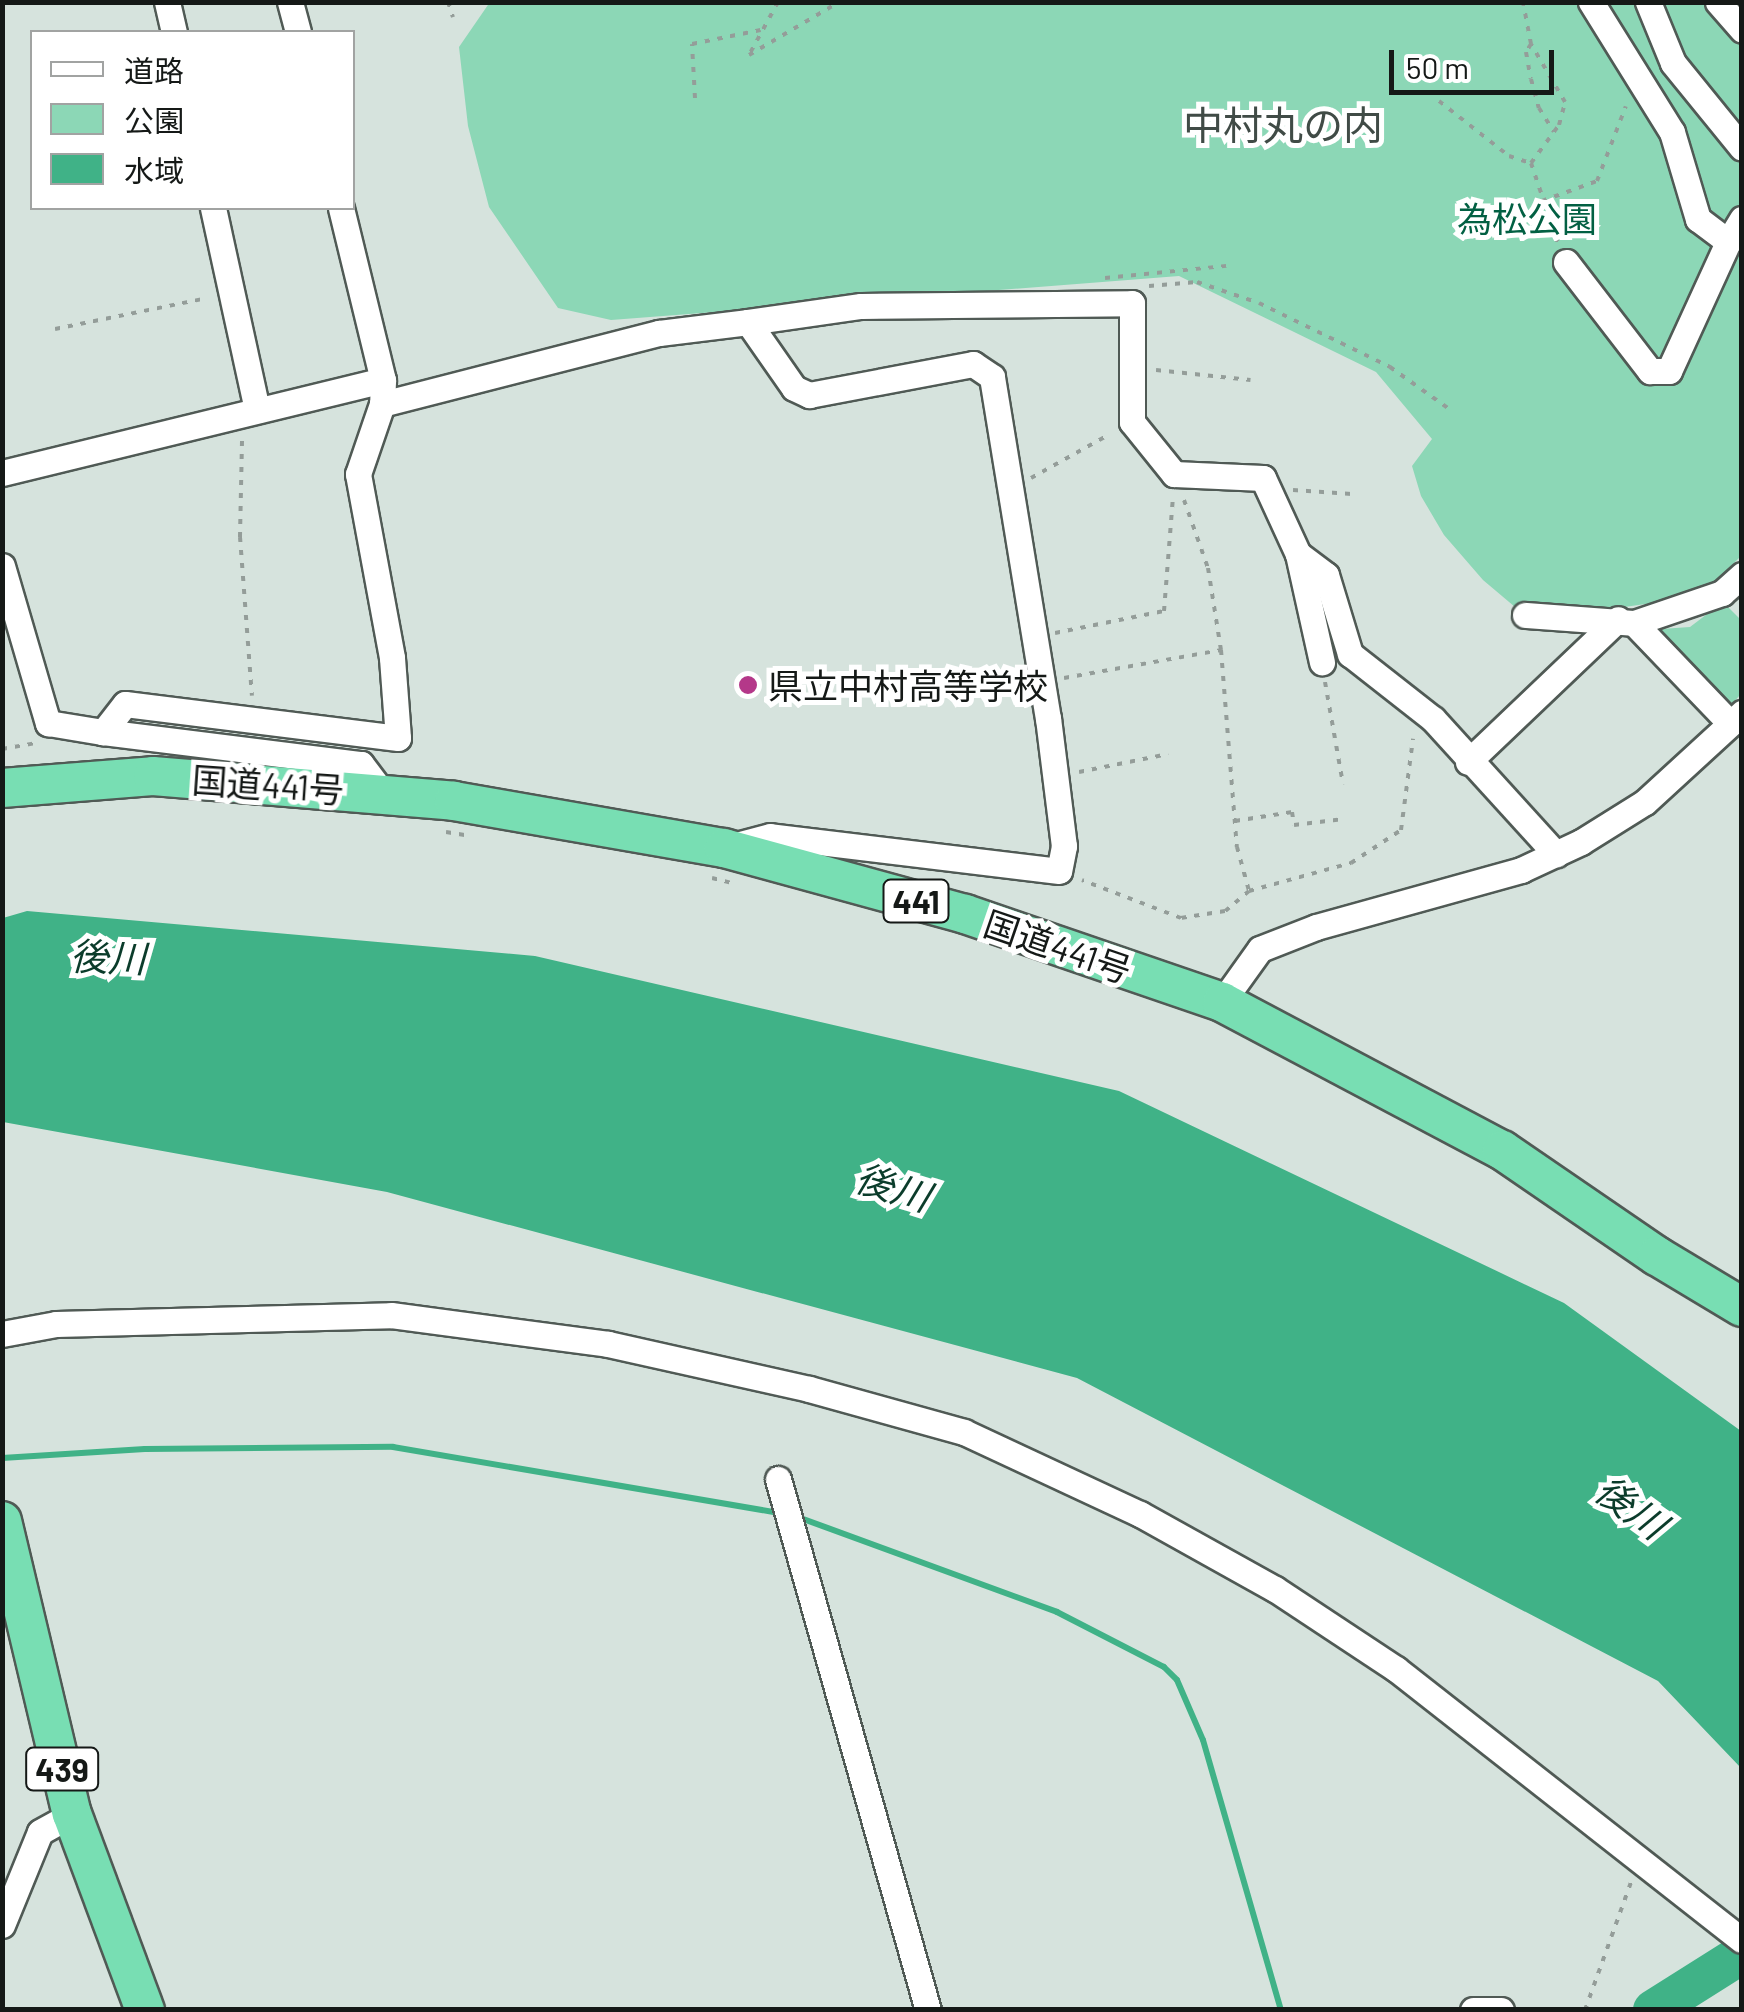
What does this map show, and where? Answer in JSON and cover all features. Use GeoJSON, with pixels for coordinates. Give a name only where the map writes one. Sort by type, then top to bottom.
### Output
{"type":"FeatureCollection","features":[{"type":"Feature","properties":{"kind":"highway","name":"国道441号"},"geometry":{"type":"LineString","coordinates":[[2,788],[152,776],[383,793],[590,822],[717,863],[964,914],[1222,1002],[1502,1150],[1657,1256],[1742,1307]]}},
{"type":"Feature","properties":{"kind":"highway","name":"439"},"geometry":{"type":"LineString","coordinates":[[2,1521],[72,1814],[146,2010]]}},
{"type":"Feature","properties":{"kind":"street"},"geometry":{"type":"LineString","coordinates":[[167,2],[174,30]]}},
{"type":"Feature","properties":{"kind":"street"},"geometry":{"type":"LineString","coordinates":[[290,2],[297,30]]}},
{"type":"Feature","properties":{"kind":"street"},"geometry":{"type":"LineString","coordinates":[[1591,2],[1672,132],[1698,219],[1728,242]]}},
{"type":"Feature","properties":{"kind":"street"},"geometry":{"type":"LineString","coordinates":[[1648,2],[1673,63],[1742,148]]}},
{"type":"Feature","properties":{"kind":"street"},"geometry":{"type":"LineString","coordinates":[[1718,2],[1742,30]]}},
{"type":"Feature","properties":{"kind":"street"},"geometry":{"type":"LineString","coordinates":[[212,210],[232,293],[250,413]]}},
{"type":"Feature","properties":{"kind":"street"},"geometry":{"type":"LineString","coordinates":[[103,732],[125,704],[398,738],[392,658],[358,474],[383,392],[341,210]]}},
{"type":"Feature","properties":{"kind":"street"},"geometry":{"type":"LineString","coordinates":[[1566,262],[1650,371],[1670,371],[1742,219]]}},
{"type":"Feature","properties":{"kind":"street"},"geometry":{"type":"LineString","coordinates":[[2,473],[250,413],[383,392],[659,333],[861,306],[1132,303],[1132,422],[1174,474],[1264,478],[1298,554],[1322,662]]}},
{"type":"Feature","properties":{"kind":"street"},"geometry":{"type":"LineString","coordinates":[[717,863],[770,836],[1059,871],[1064,846],[1042,682],[992,377],[973,364],[809,395],[794,388],[748,322]]}},
{"type":"Feature","properties":{"kind":"street"},"geometry":{"type":"LineString","coordinates":[[1298,554],[1326,575],[1350,654],[1433,719],[1468,762],[1556,854]]}},
{"type":"Feature","properties":{"kind":"street"},"geometry":{"type":"LineString","coordinates":[[2,566],[48,723],[361,764],[383,793]]}},
{"type":"Feature","properties":{"kind":"street"},"geometry":{"type":"LineString","coordinates":[[1524,615],[1626,621],[1722,593],[1742,575]]}},
{"type":"Feature","properties":{"kind":"street"},"geometry":{"type":"LineString","coordinates":[[1468,762],[1626,621]]}},
{"type":"Feature","properties":{"kind":"street"},"geometry":{"type":"LineString","coordinates":[[1222,1002],[1260,949],[1316,927],[1521,870],[1556,854],[1645,802],[1736,718],[1626,621]]}},
{"type":"Feature","properties":{"kind":"street"},"geometry":{"type":"LineString","coordinates":[[2,1334],[56,1324],[391,1314],[608,1344],[810,1390],[964,1432],[1140,1514],[1275,1589],[1396,1669],[1742,1940]]}},
{"type":"Feature","properties":{"kind":"street"},"geometry":{"type":"LineString","coordinates":[[778,1479],[928,2010]]}},
{"type":"Feature","properties":{"kind":"street"},"geometry":{"type":"LineString","coordinates":[[2,1924],[40,1832],[72,1814]]}},
{"type":"Feature","properties":{"kind":"street"},"geometry":{"type":"LineString","coordinates":[[1472,2010],[1501,2010]]}},
{"type":"Feature","properties":{"kind":"path"},"geometry":{"type":"LineString","coordinates":[[448,2],[453,17]]}},
{"type":"Feature","properties":{"kind":"path"},"geometry":{"type":"LineString","coordinates":[[778,2],[748,55],[839,2]]}},
{"type":"Feature","properties":{"kind":"path"},"geometry":{"type":"LineString","coordinates":[[1523,2],[1531,44],[1565,102],[1554,132],[1532,163]]}},
{"type":"Feature","properties":{"kind":"path"},"geometry":{"type":"LineString","coordinates":[[694,98],[692,44],[761,30]]}},
{"type":"Feature","properties":{"kind":"path"},"geometry":{"type":"LineString","coordinates":[[1531,44],[1526,52],[1531,79],[1539,108],[1554,132]]}},
{"type":"Feature","properties":{"kind":"path"},"geometry":{"type":"LineString","coordinates":[[1542,201],[1596,182],[1637,78]]}},
{"type":"Feature","properties":{"kind":"path"},"geometry":{"type":"LineString","coordinates":[[1439,101],[1509,156],[1532,163]]}},
{"type":"Feature","properties":{"kind":"path"},"geometry":{"type":"LineString","coordinates":[[1532,163],[1566,262]]}},
{"type":"Feature","properties":{"kind":"path"},"geometry":{"type":"LineString","coordinates":[[1132,303],[1140,290],[1158,282],[1197,282],[1259,303],[1390,367],[1450,409]]}},
{"type":"Feature","properties":{"kind":"path"},"geometry":{"type":"LineString","coordinates":[[56,329],[232,293]]}},
{"type":"Feature","properties":{"kind":"path"},"geometry":{"type":"LineString","coordinates":[[1132,367],[1250,380]]}},
{"type":"Feature","properties":{"kind":"path"},"geometry":{"type":"LineString","coordinates":[[250,413],[240,537],[253,720]]}},
{"type":"Feature","properties":{"kind":"path"},"geometry":{"type":"LineString","coordinates":[[1010,489],[1132,422]]}},
{"type":"Feature","properties":{"kind":"path"},"geometry":{"type":"LineString","coordinates":[[1035,637],[1164,612],[1174,474]]}},
{"type":"Feature","properties":{"kind":"path"},"geometry":{"type":"LineString","coordinates":[[1174,474],[1208,568],[1221,650],[1235,821],[1249,892]]}},
{"type":"Feature","properties":{"kind":"path"},"geometry":{"type":"LineString","coordinates":[[1268,489],[1352,494]]}},
{"type":"Feature","properties":{"kind":"path"},"geometry":{"type":"LineString","coordinates":[[1042,682],[1221,650]]}},
{"type":"Feature","properties":{"kind":"path"},"geometry":{"type":"LineString","coordinates":[[1322,662],[1343,784]]}},
{"type":"Feature","properties":{"kind":"path"},"geometry":{"type":"LineString","coordinates":[[1059,871],[1180,918],[1224,911],[1249,892],[1351,862],[1402,830],[1413,739]]}},
{"type":"Feature","properties":{"kind":"path"},"geometry":{"type":"LineString","coordinates":[[1054,776],[1168,754]]}},
{"type":"Feature","properties":{"kind":"path"},"geometry":{"type":"LineString","coordinates":[[1235,821],[1292,812],[1294,825],[1344,818]]}},
{"type":"Feature","properties":{"kind":"path"},"geometry":{"type":"LineString","coordinates":[[429,829],[485,839]]}},
{"type":"Feature","properties":{"kind":"path"},"geometry":{"type":"LineString","coordinates":[[717,863],[748,887]]}},
{"type":"Feature","properties":{"kind":"path"},"geometry":{"type":"LineString","coordinates":[[1584,2010],[1642,1858]]}},
{"type":"Feature","properties":{"kind":"green space","name":"為松公園"},"geometry":{"type":"Polygon","coordinates":[[[490,2],[1741,3],[1741,556],[1714,583],[1681,599],[1610,609],[1535,611],[1515,607],[1483,580],[1444,535],[1421,496],[1412,466],[1432,439],[1376,372],[1179,276],[611,320],[558,308],[489,207],[468,126],[459,47],[490,2]]]}},
{"type":"Feature","properties":{"kind":"green space"},"geometry":{"type":"Polygon","coordinates":[[[1723,602],[1741,620],[1741,694],[1728,708],[1657,636],[1661,629],[1690,627],[1723,602]]]}},
{"type":"Feature","properties":{"kind":"water","name":"後川"},"geometry":{"type":"Polygon","coordinates":[[[27,911],[535,956],[1119,1091],[1564,1303],[1741,1431],[1741,1768],[1658,1681],[1077,1378],[387,1192],[3,1122],[3,918],[27,911]]]}},
{"type":"Feature","properties":{"kind":"waterway"},"geometry":{"type":"LineString","coordinates":[[2,1458],[145,1449],[393,1447],[783,1514]]}},
{"type":"Feature","properties":{"kind":"waterway"},"geometry":{"type":"LineString","coordinates":[[795,1516],[1057,1612],[1164,1667],[1177,1680],[1203,1740],[1281,2010]]}},
{"type":"Feature","properties":{"kind":"waterway"},"geometry":{"type":"LineString","coordinates":[[1653,2010],[1742,1954]]}},
{"type":"Feature","properties":{"kind":"place","name":"県立中村高等学校"},"geometry":{"type":"Point","coordinates":[748,685]}},
{"type":"Feature","properties":{"kind":"district","name":"中村丸の内"},"geometry":{"type":"Point","coordinates":[1283,124]}}]}
